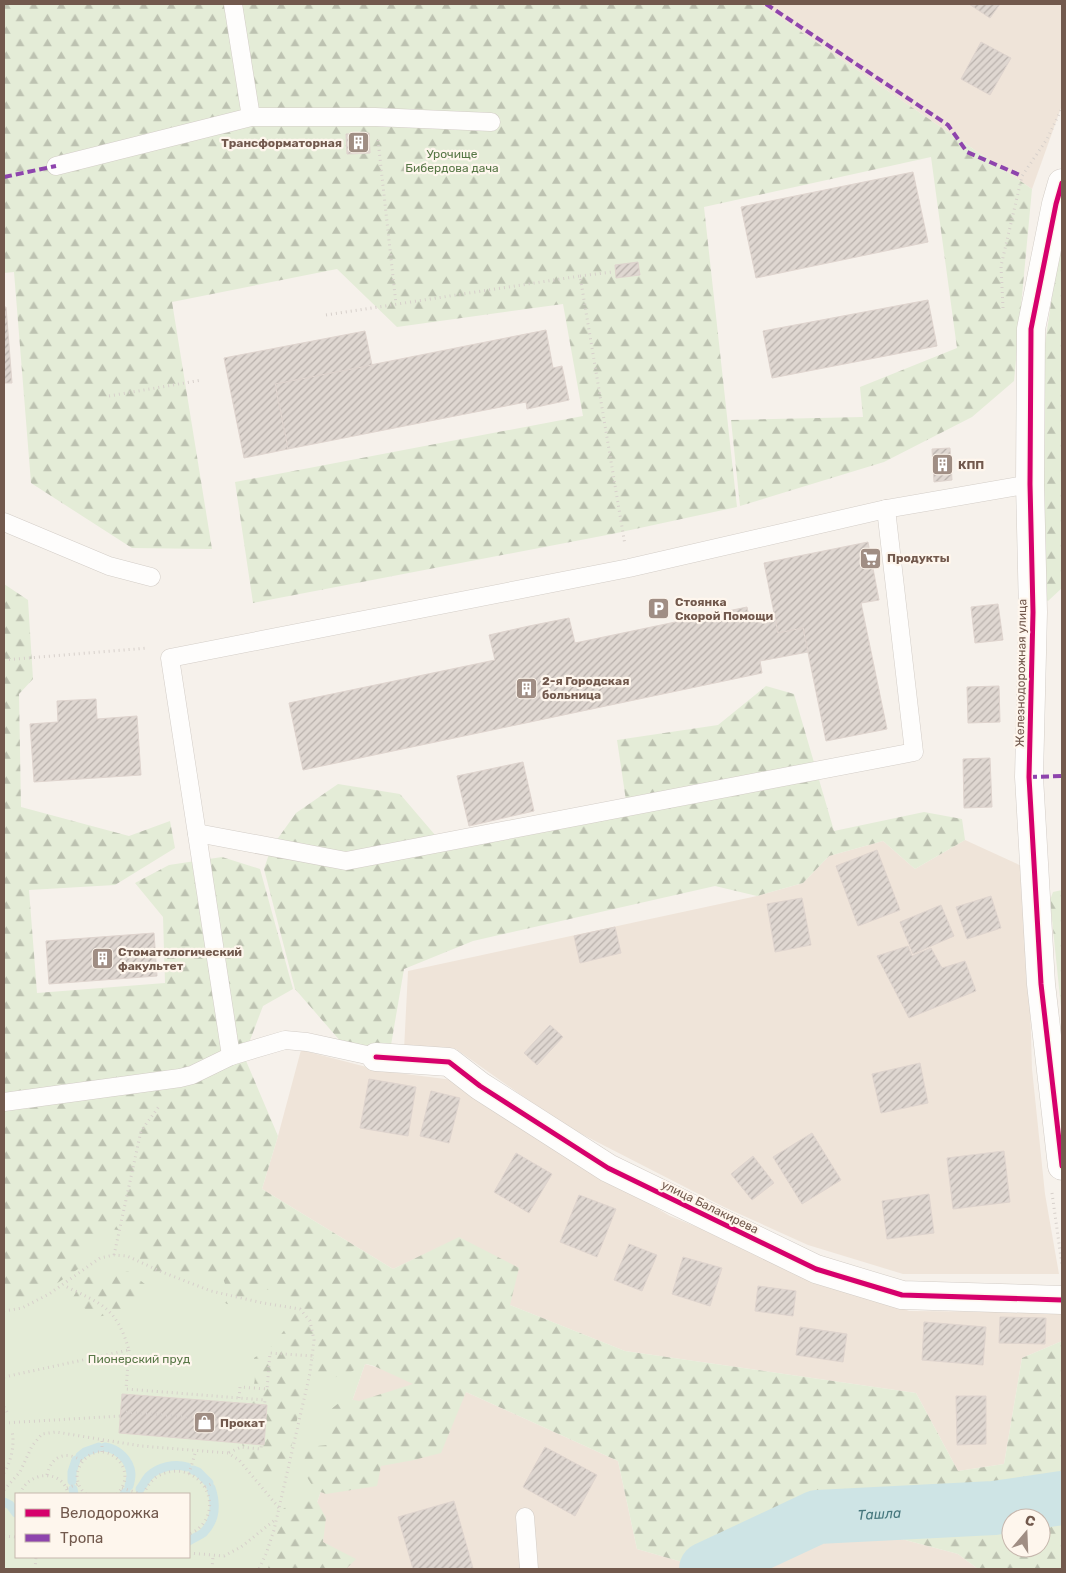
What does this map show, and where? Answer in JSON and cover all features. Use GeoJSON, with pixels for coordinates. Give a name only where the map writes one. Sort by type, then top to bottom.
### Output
{"type":"FeatureCollection","features":[{"type":"Feature","properties":{"kind":"street","name":"Железнодорожная улица"},"geometry":{"type":"LineString","coordinates":[[1062,183],[1030,329],[1030,484],[1033,612],[1028,777],[1041,984],[1062,1166]]}},
{"type":"Feature","properties":{"kind":"street","name":"улица Балакирева"},"geometry":{"type":"LineString","coordinates":[[376,1057],[449,1062],[480,1086],[608,1168],[816,1269],[902,1295],[1062,1300]]}},
{"type":"Feature","properties":{"kind":"lane"},"geometry":{"type":"LineString","coordinates":[[233,4],[250,117]]}},
{"type":"Feature","properties":{"kind":"lane"},"geometry":{"type":"LineString","coordinates":[[56,166],[250,117],[375,117],[491,122]]}},
{"type":"Feature","properties":{"kind":"lane"},"geometry":{"type":"LineString","coordinates":[[231,1056],[170,658],[629,568],[886,509],[1030,484]]}},
{"type":"Feature","properties":{"kind":"lane"},"geometry":{"type":"LineString","coordinates":[[197,833],[346,861],[914,752],[886,509]]}},
{"type":"Feature","properties":{"kind":"lane"},"geometry":{"type":"LineString","coordinates":[[4,522],[109,566],[151,578]]}},
{"type":"Feature","properties":{"kind":"lane"},"geometry":{"type":"LineString","coordinates":[[4,1102],[180,1078],[192,1075],[231,1056],[285,1040],[307,1042],[376,1057]]}},
{"type":"Feature","properties":{"kind":"lane"},"geometry":{"type":"LineString","coordinates":[[525,1517],[529,1569]]}},
{"type":"Feature","properties":{"kind":"path"},"geometry":{"type":"LineString","coordinates":[[375,117],[396,304]]}},
{"type":"Feature","properties":{"kind":"path"},"geometry":{"type":"LineString","coordinates":[[326,315],[612,272]]}},
{"type":"Feature","properties":{"kind":"path"},"geometry":{"type":"LineString","coordinates":[[580,276],[629,568]]}},
{"type":"Feature","properties":{"kind":"path"},"geometry":{"type":"LineString","coordinates":[[109,396],[202,380]]}},
{"type":"Feature","properties":{"kind":"path"},"geometry":{"type":"LineString","coordinates":[[4,660],[148,648]]}},
{"type":"Feature","properties":{"kind":"path"},"geometry":{"type":"LineString","coordinates":[[114,1255],[141,1131],[180,1078]]}},
{"type":"Feature","properties":{"kind":"path"},"geometry":{"type":"LineString","coordinates":[[4,1311],[22,1308],[49,1294],[100,1258],[114,1255],[127,1256],[211,1291],[262,1303],[300,1309],[310,1321],[314,1340],[310,1373],[277,1519],[260,1569]]}},
{"type":"Feature","properties":{"kind":"path"},"geometry":{"type":"LineString","coordinates":[[63,1285],[104,1306],[115,1317],[129,1350],[126,1389],[265,1400],[261,1449],[240,1448],[228,1453]]}},
{"type":"Feature","properties":{"kind":"path"},"geometry":{"type":"LineString","coordinates":[[4,1377],[129,1350]]}},
{"type":"Feature","properties":{"kind":"path"},"geometry":{"type":"LineString","coordinates":[[239,1398],[240,1387],[267,1389],[270,1353],[312,1356]]}},
{"type":"Feature","properties":{"kind":"path"},"geometry":{"type":"LineString","coordinates":[[4,1407],[7,1412]]}},
{"type":"Feature","properties":{"kind":"path"},"geometry":{"type":"LineString","coordinates":[[126,1412],[263,1424]]}},
{"type":"Feature","properties":{"kind":"path"},"geometry":{"type":"LineString","coordinates":[[4,1424],[121,1416]]}},
{"type":"Feature","properties":{"kind":"path"},"geometry":{"type":"LineString","coordinates":[[4,1473],[9,1465],[14,1438],[12,1431]]}},
{"type":"Feature","properties":{"kind":"path"},"geometry":{"type":"LineString","coordinates":[[4,1490],[20,1472],[32,1446],[42,1434],[56,1432],[141,1446],[228,1453],[239,1460],[279,1509]]}},
{"type":"Feature","properties":{"kind":"path"},"geometry":{"type":"LineString","coordinates":[[102,1440],[102,1452]]}},
{"type":"Feature","properties":{"kind":"path"},"geometry":{"type":"LineString","coordinates":[[189,1474],[196,1450]]}},
{"type":"Feature","properties":{"kind":"path"},"geometry":{"type":"LineString","coordinates":[[84,1493],[78,1484],[77,1473],[82,1461],[97,1452],[107,1452],[116,1457],[123,1465],[126,1474],[124,1484],[118,1493]]}},
{"type":"Feature","properties":{"kind":"path"},"geometry":{"type":"LineString","coordinates":[[47,1475],[53,1461],[60,1457],[68,1455],[82,1461]]}},
{"type":"Feature","properties":{"kind":"path"},"geometry":{"type":"LineString","coordinates":[[144,1493],[154,1479],[166,1472],[182,1471],[195,1476],[205,1487],[210,1502],[207,1517],[199,1529],[190,1534]]}},
{"type":"Feature","properties":{"kind":"path"},"geometry":{"type":"LineString","coordinates":[[20,1493],[22,1487],[30,1479],[47,1475],[62,1482],[68,1493]]}},
{"type":"Feature","properties":{"kind":"path"},"geometry":{"type":"LineString","coordinates":[[205,1487],[213,1483]]}},
{"type":"Feature","properties":{"kind":"path"},"geometry":{"type":"LineString","coordinates":[[66,1488],[78,1484]]}},
{"type":"Feature","properties":{"kind":"path"},"geometry":{"type":"LineString","coordinates":[[122,1488],[140,1493]]}},
{"type":"Feature","properties":{"kind":"path"},"geometry":{"type":"LineString","coordinates":[[190,1553],[224,1556],[277,1519]]}},
{"type":"Feature","properties":{"kind":"path"},"geometry":{"type":"LineString","coordinates":[[212,1569],[213,1556]]}},
{"type":"Feature","properties":{"kind":"shaded area"},"geometry":{"type":"Polygon","coordinates":[[[760,4],[1062,4],[1062,105],[1032,189],[760,4]]]}},
{"type":"Feature","properties":{"kind":"shaded area"},"geometry":{"type":"Polygon","coordinates":[[[965,840],[1026,868],[1032,1069],[1045,1194],[1059,1274],[903,1274],[808,1245],[724,1207],[562,1124],[456,1049],[404,1050],[408,971],[757,896],[803,883],[829,856],[883,841],[915,869],[965,840]]]}},
{"type":"Feature","properties":{"kind":"shaded area"},"geometry":{"type":"Polygon","coordinates":[[[301,1050],[382,1071],[453,1080],[477,1101],[670,1216],[909,1311],[1019,1312],[1062,1310],[1062,1341],[1022,1358],[1004,1464],[958,1471],[916,1393],[625,1351],[510,1305],[459,1238],[393,1269],[262,1189],[301,1050]]]}},
{"type":"Feature","properties":{"kind":"shaded area"},"geometry":{"type":"Polygon","coordinates":[[[365,1364],[466,1392],[618,1461],[637,1549],[682,1562],[845,1524],[958,1554],[978,1569],[294,1569],[365,1364]]]}},
{"type":"Feature","properties":{"kind":"green space","name":"Урочище Бибердова дача"},"geometry":{"type":"Polygon","coordinates":[[[4,4],[760,4],[1032,189],[1014,381],[972,417],[884,462],[740,506],[731,420],[863,417],[860,387],[957,348],[931,157],[704,207],[737,507],[612,534],[253,603],[235,482],[583,416],[563,304],[397,327],[337,269],[172,302],[212,549],[132,548],[31,483],[14,272],[4,273],[4,4]]]}},
{"type":"Feature","properties":{"kind":"green space"},"geometry":{"type":"Polygon","coordinates":[[[1062,230],[1062,588],[1048,601],[1037,593],[1040,377],[1062,230]]]}},
{"type":"Feature","properties":{"kind":"green space"},"geometry":{"type":"Polygon","coordinates":[[[4,584],[28,600],[33,679],[19,694],[21,807],[129,836],[170,821],[175,848],[115,885],[29,890],[37,993],[165,983],[163,917],[135,883],[169,865],[222,857],[260,869],[293,989],[263,1006],[244,1056],[278,1136],[262,1189],[393,1269],[459,1237],[519,1268],[510,1305],[625,1351],[916,1393],[958,1471],[1004,1464],[1022,1358],[1062,1341],[1062,1569],[978,1569],[958,1554],[845,1524],[682,1562],[637,1549],[618,1461],[466,1392],[441,1453],[381,1466],[377,1486],[326,1494],[315,1490],[302,1469],[307,1447],[327,1445],[330,1410],[345,1398],[359,1401],[413,1384],[366,1364],[347,1374],[328,1379],[314,1374],[315,1365],[311,1351],[301,1349],[300,1356],[305,1370],[297,1377],[302,1385],[301,1401],[286,1472],[266,1476],[258,1472],[247,1458],[243,1448],[243,1428],[255,1382],[254,1358],[272,1346],[295,1313],[282,1293],[265,1289],[247,1306],[227,1304],[219,1299],[225,1284],[222,1275],[192,1272],[148,1277],[138,1266],[142,1250],[125,1231],[103,1228],[86,1248],[81,1267],[56,1284],[19,1300],[4,1299],[4,584]]]}},
{"type":"Feature","properties":{"kind":"green space"},"geometry":{"type":"Polygon","coordinates":[[[766,686],[794,694],[834,831],[924,812],[962,819],[965,840],[915,869],[883,841],[829,856],[803,883],[757,896],[715,886],[473,941],[404,969],[390,1051],[342,1043],[295,989],[264,869],[271,848],[296,813],[338,784],[400,794],[447,849],[628,814],[617,740],[718,725],[766,686]]]}},
{"type":"Feature","properties":{"kind":"green space"},"geometry":{"type":"Polygon","coordinates":[[[1062,890],[1062,1017],[1050,900],[1053,892],[1062,890]]]}},
{"type":"Feature","properties":{"kind":"green space","name":"Пионерский пруд"},"geometry":{"type":"Polygon","coordinates":[[[78,1217],[354,1298],[365,1364],[294,1569],[4,1569],[4,1253],[78,1217]]]}},
{"type":"Feature","properties":{"kind":"green space"},"geometry":{"type":"Polygon","coordinates":[[[128,1271],[150,1288],[132,1311],[96,1317],[72,1299],[85,1277],[128,1271]]]}},
{"type":"Feature","properties":{"kind":"green space"},"geometry":{"type":"Polygon","coordinates":[[[315,1498],[326,1518],[323,1542],[356,1559],[346,1569],[268,1569],[283,1509],[298,1499],[315,1498]]]}},
{"type":"Feature","properties":{"kind":"building"},"geometry":{"type":"Polygon","coordinates":[[[969,4],[1000,4],[990,18],[969,4]]]}},
{"type":"Feature","properties":{"kind":"building"},"geometry":{"type":"Polygon","coordinates":[[[981,42],[1011,58],[990,95],[961,79],[981,42]]]}},
{"type":"Feature","properties":{"kind":"building","name":"Трансформаторная"},"geometry":{"type":"Polygon","coordinates":[[[369,133],[370,153],[347,154],[346,134],[369,133]]]}},
{"type":"Feature","properties":{"kind":"building"},"geometry":{"type":"Polygon","coordinates":[[[913,172],[928,242],[756,278],[741,207],[913,172]]]}},
{"type":"Feature","properties":{"kind":"building"},"geometry":{"type":"Polygon","coordinates":[[[638,262],[640,275],[616,278],[615,265],[638,262]]]}},
{"type":"Feature","properties":{"kind":"building"},"geometry":{"type":"Polygon","coordinates":[[[928,300],[937,346],[772,378],[763,331],[928,300]]]}},
{"type":"Feature","properties":{"kind":"building"},"geometry":{"type":"Polygon","coordinates":[[[4,307],[6,307],[12,383],[4,383],[4,307]]]}},
{"type":"Feature","properties":{"kind":"building"},"geometry":{"type":"Polygon","coordinates":[[[546,330],[553,368],[562,366],[569,400],[527,409],[526,402],[288,449],[275,384],[546,330]]]}},
{"type":"Feature","properties":{"kind":"building"},"geometry":{"type":"Polygon","coordinates":[[[365,331],[372,365],[275,384],[288,449],[244,458],[224,358],[365,331]]]}},
{"type":"Feature","properties":{"kind":"building","name":"КПП"},"geometry":{"type":"Polygon","coordinates":[[[950,448],[952,480],[934,482],[932,449],[950,448]]]}},
{"type":"Feature","properties":{"kind":"building"},"geometry":{"type":"Polygon","coordinates":[[[868,542],[879,600],[861,603],[887,729],[826,741],[803,628],[778,633],[764,563],[868,542]]]}},
{"type":"Feature","properties":{"kind":"building"},"geometry":{"type":"Polygon","coordinates":[[[998,604],[1003,640],[975,643],[971,607],[998,604]]]}},
{"type":"Feature","properties":{"kind":"building","name":"2-я Городская больница"},"geometry":{"type":"Polygon","coordinates":[[[747,607],[750,622],[775,617],[778,633],[803,628],[808,652],[760,661],[762,673],[303,770],[289,703],[495,660],[489,635],[529,626],[569,618],[575,643],[747,607]]]}},
{"type":"Feature","properties":{"kind":"building"},"geometry":{"type":"Polygon","coordinates":[[[999,686],[1000,722],[968,723],[967,687],[999,686]]]}},
{"type":"Feature","properties":{"kind":"building"},"geometry":{"type":"Polygon","coordinates":[[[96,699],[97,719],[137,716],[141,775],[34,782],[30,724],[58,722],[57,701],[96,699]]]}},
{"type":"Feature","properties":{"kind":"building"},"geometry":{"type":"Polygon","coordinates":[[[990,758],[992,807],[964,808],[963,759],[990,758]]]}},
{"type":"Feature","properties":{"kind":"building"},"geometry":{"type":"Polygon","coordinates":[[[523,762],[534,811],[469,826],[457,776],[523,762]]]}},
{"type":"Feature","properties":{"kind":"building"},"geometry":{"type":"Polygon","coordinates":[[[877,850],[900,910],[858,926],[836,866],[877,850]]]}},
{"type":"Feature","properties":{"kind":"building"},"geometry":{"type":"Polygon","coordinates":[[[991,896],[1001,928],[967,939],[956,907],[991,896]]]}},
{"type":"Feature","properties":{"kind":"building"},"geometry":{"type":"Polygon","coordinates":[[[802,898],[811,945],[775,952],[767,904],[802,898]]]}},
{"type":"Feature","properties":{"kind":"building"},"geometry":{"type":"Polygon","coordinates":[[[941,905],[954,936],[913,954],[900,922],[941,905]]]}},
{"type":"Feature","properties":{"kind":"building"},"geometry":{"type":"Polygon","coordinates":[[[615,927],[621,953],[580,963],[574,936],[615,927]]]}},
{"type":"Feature","properties":{"kind":"building","name":"Стоматологический факультет"},"geometry":{"type":"Polygon","coordinates":[[[154,933],[157,976],[49,984],[46,941],[154,933]]]}},
{"type":"Feature","properties":{"kind":"building"},"geometry":{"type":"Polygon","coordinates":[[[908,946],[912,956],[931,948],[942,968],[965,961],[976,991],[909,1018],[877,956],[908,946]]]}},
{"type":"Feature","properties":{"kind":"building"},"geometry":{"type":"Polygon","coordinates":[[[550,1025],[563,1037],[537,1065],[524,1053],[550,1025]]]}},
{"type":"Feature","properties":{"kind":"building"},"geometry":{"type":"Polygon","coordinates":[[[920,1063],[928,1103],[881,1113],[872,1074],[920,1063]]]}},
{"type":"Feature","properties":{"kind":"building"},"geometry":{"type":"Polygon","coordinates":[[[369,1079],[416,1087],[408,1136],[360,1128],[369,1079]]]}},
{"type":"Feature","properties":{"kind":"building"},"geometry":{"type":"Polygon","coordinates":[[[431,1091],[460,1098],[449,1143],[420,1136],[431,1091]]]}},
{"type":"Feature","properties":{"kind":"building"},"geometry":{"type":"Polygon","coordinates":[[[812,1133],[841,1180],[802,1204],[773,1157],[812,1133]]]}},
{"type":"Feature","properties":{"kind":"building"},"geometry":{"type":"Polygon","coordinates":[[[1004,1151],[1010,1202],[953,1209],[947,1158],[1004,1151]]]}},
{"type":"Feature","properties":{"kind":"building"},"geometry":{"type":"Polygon","coordinates":[[[516,1153],[552,1174],[529,1213],[494,1192],[516,1153]]]}},
{"type":"Feature","properties":{"kind":"building"},"geometry":{"type":"Polygon","coordinates":[[[753,1156],[774,1183],[752,1200],[731,1174],[753,1156]]]}},
{"type":"Feature","properties":{"kind":"building"},"geometry":{"type":"Polygon","coordinates":[[[929,1194],[934,1233],[887,1239],[882,1201],[929,1194]]]}},
{"type":"Feature","properties":{"kind":"building"},"geometry":{"type":"Polygon","coordinates":[[[579,1195],[616,1209],[597,1257],[560,1242],[579,1195]]]}},
{"type":"Feature","properties":{"kind":"building"},"geometry":{"type":"Polygon","coordinates":[[[629,1244],[657,1255],[642,1291],[614,1280],[629,1244]]]}},
{"type":"Feature","properties":{"kind":"building"},"geometry":{"type":"Polygon","coordinates":[[[683,1257],[722,1268],[710,1306],[672,1294],[683,1257]]]}},
{"type":"Feature","properties":{"kind":"building"},"geometry":{"type":"Polygon","coordinates":[[[758,1286],[796,1291],[793,1316],[755,1311],[758,1286]]]}},
{"type":"Feature","properties":{"kind":"building"},"geometry":{"type":"Polygon","coordinates":[[[1000,1317],[1046,1318],[1045,1344],[999,1343],[1000,1317]]]}},
{"type":"Feature","properties":{"kind":"building"},"geometry":{"type":"Polygon","coordinates":[[[924,1322],[986,1327],[983,1365],[922,1360],[924,1322]]]}},
{"type":"Feature","properties":{"kind":"building"},"geometry":{"type":"Polygon","coordinates":[[[800,1327],[847,1334],[843,1362],[796,1355],[800,1327]]]}},
{"type":"Feature","properties":{"kind":"building"},"geometry":{"type":"Polygon","coordinates":[[[122,1394],[267,1405],[264,1445],[119,1433],[122,1394]]]}},
{"type":"Feature","properties":{"kind":"building"},"geometry":{"type":"Polygon","coordinates":[[[956,1396],[986,1396],[986,1444],[957,1445],[956,1396]]]}},
{"type":"Feature","properties":{"kind":"building"},"geometry":{"type":"Polygon","coordinates":[[[545,1447],[597,1475],[575,1516],[523,1487],[545,1447]]]}},
{"type":"Feature","properties":{"kind":"building"},"geometry":{"type":"Polygon","coordinates":[[[454,1501],[473,1568],[413,1569],[398,1517],[454,1501]]]}},
{"type":"Feature","properties":{"kind":"waterway"},"geometry":{"type":"LineString","coordinates":[[80,1456],[99,1447]]}},
{"type":"Feature","properties":{"kind":"waterway"},"geometry":{"type":"LineString","coordinates":[[105,1447],[119,1453],[126,1460],[131,1474],[129,1486]]}},
{"type":"Feature","properties":{"kind":"waterway"},"geometry":{"type":"LineString","coordinates":[[72,1481],[72,1472],[76,1460]]}},
{"type":"Feature","properties":{"kind":"waterway"},"geometry":{"type":"LineString","coordinates":[[140,1489],[149,1476],[157,1470],[172,1466],[187,1467]]}},
{"type":"Feature","properties":{"kind":"waterway"},"geometry":{"type":"LineString","coordinates":[[193,1470],[198,1472],[209,1483]]}},
{"type":"Feature","properties":{"kind":"waterway"},"geometry":{"type":"LineString","coordinates":[[190,1540],[203,1533],[213,1517],[214,1500],[211,1488]]}},
{"type":"Feature","properties":{"kind":"waterway"},"geometry":{"type":"LineString","coordinates":[[73,1489],[74,1493]]}},
{"type":"Feature","properties":{"kind":"waterway","name":"Ташла"},"geometry":{"type":"LineString","coordinates":[[706,1569],[817,1517],[994,1508],[1062,1498]]}},
{"type":"Feature","properties":{"kind":"waterway"},"geometry":{"type":"LineString","coordinates":[[4,1502],[10,1505],[15,1512]]}},
{"type":"Feature","properties":{"kind":"marked path"},"geometry":{"type":"LineString","coordinates":[[766,4],[948,125],[967,152],[1022,176]]}},
{"type":"Feature","properties":{"kind":"marked path"},"geometry":{"type":"LineString","coordinates":[[4,177],[56,166]]}},
{"type":"Feature","properties":{"kind":"marked path"},"geometry":{"type":"LineString","coordinates":[[1029,777],[1062,776]]}},
{"type":"Feature","properties":{"kind":"cycle path"},"geometry":{"type":"LineString","coordinates":[[1062,183],[1056,204],[1031,329],[1030,484],[1033,612],[1029,777],[1041,984],[1062,1166]]}},
{"type":"Feature","properties":{"kind":"cycle path"},"geometry":{"type":"LineString","coordinates":[[376,1057],[449,1062],[480,1086],[608,1168],[816,1269],[902,1295],[1062,1300]]}},
{"type":"Feature","properties":{"kind":"place","name":"Трансформаторная"},"geometry":{"type":"Point","coordinates":[358,143]}},
{"type":"Feature","properties":{"kind":"place","name":"КПП"},"geometry":{"type":"Point","coordinates":[942,465]}},
{"type":"Feature","properties":{"kind":"place","name":"Продукты"},"geometry":{"type":"Point","coordinates":[871,558]}},
{"type":"Feature","properties":{"kind":"place","name":"Стоянка Скорой Помощи"},"geometry":{"type":"Point","coordinates":[659,609]}},
{"type":"Feature","properties":{"kind":"place","name":"2-я Городская больница"},"geometry":{"type":"Point","coordinates":[526,688]}},
{"type":"Feature","properties":{"kind":"place","name":"Стоматологический факультет"},"geometry":{"type":"Point","coordinates":[102,959]}},
{"type":"Feature","properties":{"kind":"place","name":"Прокат"},"geometry":{"type":"Point","coordinates":[204,1423]}}]}
